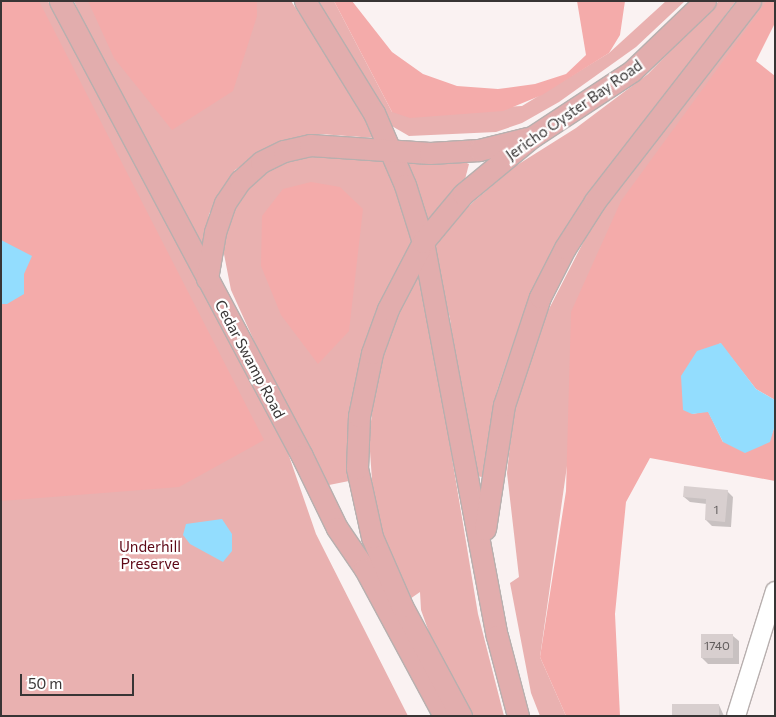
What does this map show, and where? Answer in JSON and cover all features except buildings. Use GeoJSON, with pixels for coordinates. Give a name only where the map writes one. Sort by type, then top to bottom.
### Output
{"type":"FeatureCollection","features":[{"type":"Feature","properties":{"kind":"main road","name":"Cedar Swamp Road"},"geometry":{"type":"LineString","coordinates":[[60,1],[337,528],[365,569],[444,716]]}},
{"type":"Feature","properties":{"kind":"main road"},"geometry":{"type":"LineString","coordinates":[[305,1],[361,89],[405,185],[423,242],[483,547],[497,636],[519,715]]}},
{"type":"Feature","properties":{"kind":"main road","name":"Jericho Oyster Bay Road"},"geometry":{"type":"LineString","coordinates":[[461,716],[402,606],[372,537],[357,468],[359,416],[372,353],[388,309],[423,242],[463,194],[532,137],[632,71],[704,1]]}},
{"type":"Feature","properties":{"kind":"main road"},"geometry":{"type":"LineString","coordinates":[[483,547],[504,405],[540,297],[565,248],[595,201],[750,1]]}},
{"type":"Feature","properties":{"kind":"main road"},"geometry":{"type":"LineString","coordinates":[[207,279],[215,232],[225,203],[240,181],[262,162],[284,151],[310,145],[430,153],[479,150],[532,137]]}},
{"type":"Feature","properties":{"kind":"main road"},"geometry":{"type":"LineString","coordinates":[[430,690],[437,716]]}},
{"type":"Feature","properties":{"kind":"street"},"geometry":{"type":"LineString","coordinates":[[736,716],[775,591]]}},
{"type":"Feature","properties":{"kind":"green space","name":"Underhill Preserve"},"geometry":{"type":"Polygon","coordinates":[[[6,1],[48,1],[288,453],[316,534],[408,716],[1,716],[1,3],[6,1]]]}},
{"type":"Feature","properties":{"kind":"green space"},"geometry":{"type":"Polygon","coordinates":[[[74,1],[291,1],[340,75],[375,138],[320,134],[274,144],[235,170],[209,214],[206,247],[201,247],[98,56],[74,1]]]}},
{"type":"Feature","properties":{"kind":"green space"},"geometry":{"type":"Polygon","coordinates":[[[309,1],[334,1],[392,112],[522,106],[609,53],[666,1],[685,1],[636,47],[559,102],[522,123],[496,132],[409,136],[385,122],[309,1]]]}},
{"type":"Feature","properties":{"kind":"green space"},"geometry":{"type":"Polygon","coordinates":[[[719,1],[736,1],[558,239],[522,317],[497,391],[482,477],[476,476],[462,408],[450,319],[432,245],[473,202],[514,167],[576,128],[648,74],[719,1]]]}},
{"type":"Feature","properties":{"kind":"green space"},"geometry":{"type":"Polygon","coordinates":[[[758,1],[769,1],[567,466],[540,657],[566,716],[540,716],[531,693],[510,583],[519,577],[507,473],[513,415],[533,340],[605,200],[758,1]]]}},
{"type":"Feature","properties":{"kind":"green space"},"geometry":{"type":"Polygon","coordinates":[[[317,153],[385,158],[414,243],[376,311],[358,371],[349,481],[329,485],[269,374],[231,290],[223,249],[230,211],[253,179],[284,158],[317,153]]]}},
{"type":"Feature","properties":{"kind":"green space"},"geometry":{"type":"Polygon","coordinates":[[[406,160],[460,160],[469,164],[463,187],[427,224],[406,160]]]}},
{"type":"Feature","properties":{"kind":"green space"},"geometry":{"type":"Polygon","coordinates":[[[415,274],[422,277],[478,614],[504,716],[470,716],[440,663],[421,610],[420,592],[407,601],[390,566],[374,509],[369,437],[378,366],[397,312],[415,274]]]}},
{"type":"Feature","properties":{"kind":"shaded area"},"geometry":{"type":"Polygon","coordinates":[[[1,1],[39,1],[264,440],[179,487],[1,501],[1,304],[7,304],[24,294],[24,274],[32,256],[1,240],[1,1]]]}},
{"type":"Feature","properties":{"kind":"shaded area"},"geometry":{"type":"Polygon","coordinates":[[[88,1],[257,1],[257,16],[233,91],[172,130],[114,58],[88,1]]]}},
{"type":"Feature","properties":{"kind":"shaded area"},"geometry":{"type":"Polygon","coordinates":[[[334,1],[352,1],[392,52],[423,74],[457,86],[498,89],[535,84],[566,74],[586,55],[577,1],[625,1],[620,35],[609,53],[542,95],[503,111],[410,118],[392,112],[334,1]]]}},
{"type":"Feature","properties":{"kind":"shaded area"},"geometry":{"type":"Polygon","coordinates":[[[767,1],[775,1],[775,23],[756,61],[775,76],[775,400],[756,389],[720,343],[692,414],[708,411],[723,442],[769,442],[775,425],[775,481],[650,458],[626,502],[615,614],[620,716],[566,716],[540,657],[566,491],[571,312],[621,201],[767,1]]]}},
{"type":"Feature","properties":{"kind":"shaded area"},"geometry":{"type":"Polygon","coordinates":[[[311,182],[340,187],[363,209],[349,331],[318,364],[281,315],[261,266],[262,216],[283,189],[311,182]]]}},
{"type":"Feature","properties":{"kind":"water"},"geometry":{"type":"Polygon","coordinates":[[[1,240],[32,256],[24,274],[24,294],[7,304],[1,304],[1,240]]]}},
{"type":"Feature","properties":{"kind":"water"},"geometry":{"type":"Polygon","coordinates":[[[721,343],[756,389],[775,400],[775,425],[770,442],[745,453],[723,442],[708,412],[692,414],[683,410],[681,376],[697,351],[721,343]]]}},
{"type":"Feature","properties":{"kind":"water"},"geometry":{"type":"Polygon","coordinates":[[[222,519],[232,534],[232,551],[223,562],[190,544],[183,535],[186,524],[222,519]]]}}]}
